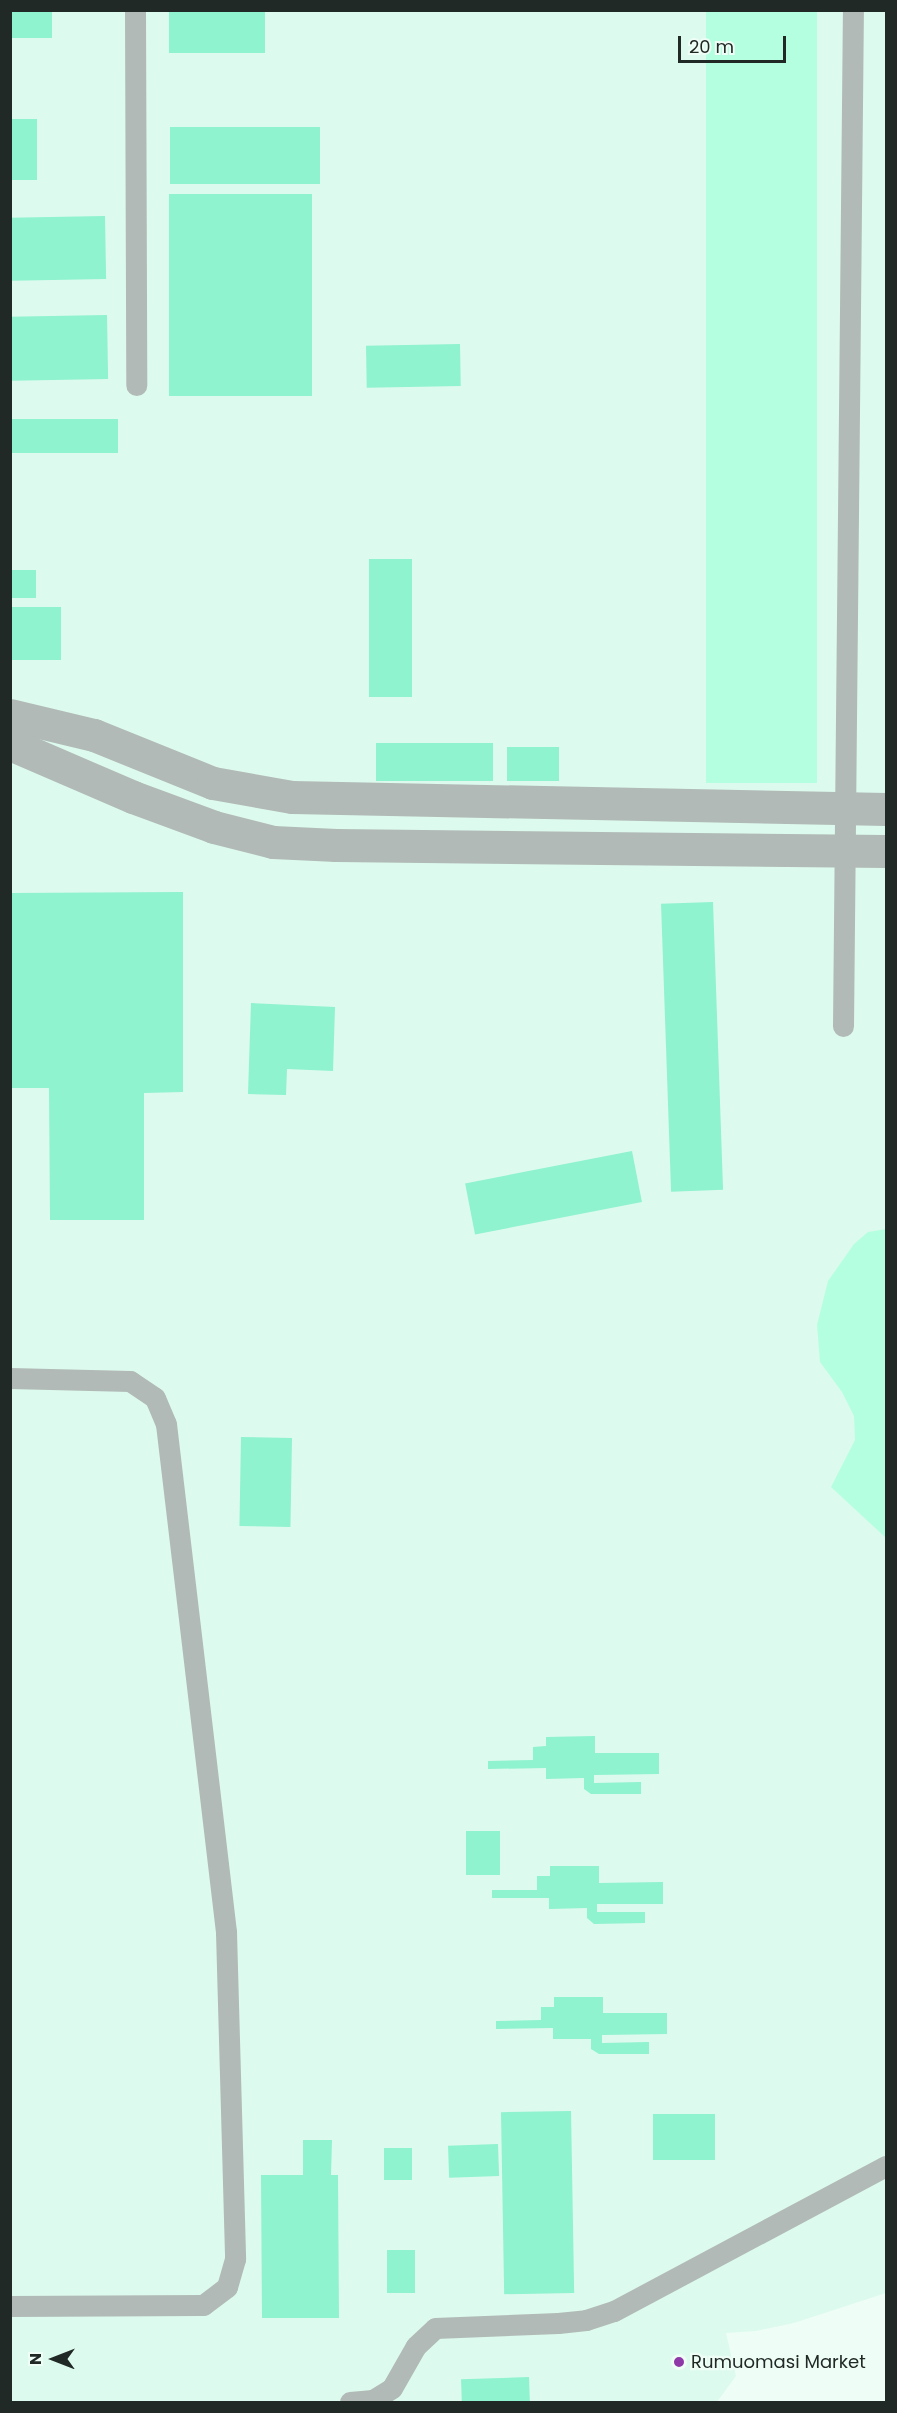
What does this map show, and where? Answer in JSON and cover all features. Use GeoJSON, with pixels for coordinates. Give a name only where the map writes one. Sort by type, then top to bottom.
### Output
{"type":"FeatureCollection","features":[{"type":"Feature","properties":{"kind":"street"},"geometry":{"type":"LineString","coordinates":[[10,715],[94,735],[213,783],[292,797],[886,809]]}},
{"type":"Feature","properties":{"kind":"street"},"geometry":{"type":"LineString","coordinates":[[10,744],[173,812],[214,827],[273,842],[886,850]]}},
{"type":"Feature","properties":{"kind":"lane"},"geometry":{"type":"LineString","coordinates":[[135,10],[136,385]]}},
{"type":"Feature","properties":{"kind":"lane"},"geometry":{"type":"LineString","coordinates":[[843,1026],[853,10]]}},
{"type":"Feature","properties":{"kind":"lane"},"geometry":{"type":"LineString","coordinates":[[10,1378],[130,1380],[155,1398],[166,1424],[226,1932],[235,2259],[227,2287],[203,2305],[10,2306]]}},
{"type":"Feature","properties":{"kind":"lane"},"geometry":{"type":"LineString","coordinates":[[350,2403],[373,2400],[392,2388],[416,2346],[435,2328],[558,2323],[586,2320],[614,2311],[886,2166]]}},
{"type":"Feature","properties":{"kind":"shaded area"},"geometry":{"type":"Polygon","coordinates":[[[11,11],[886,11],[886,2293],[794,2323],[756,2331],[726,2333],[736,2376],[717,2402],[11,2402],[11,11]]]}},
{"type":"Feature","properties":{"kind":"green space"},"geometry":{"type":"Polygon","coordinates":[[[706,11],[817,11],[817,783],[706,783],[706,11]]]}},
{"type":"Feature","properties":{"kind":"green space"},"geometry":{"type":"Polygon","coordinates":[[[886,1229],[886,1538],[831,1487],[855,1440],[854,1416],[842,1392],[820,1362],[817,1325],[828,1281],[854,1244],[868,1232],[886,1229]]]}},
{"type":"Feature","properties":{"kind":"building"},"geometry":{"type":"Polygon","coordinates":[[[10,10],[52,10],[52,38],[10,38],[10,10]]]}},
{"type":"Feature","properties":{"kind":"building"},"geometry":{"type":"Polygon","coordinates":[[[169,10],[265,10],[265,53],[169,53],[169,10]]]}},
{"type":"Feature","properties":{"kind":"building"},"geometry":{"type":"Polygon","coordinates":[[[10,119],[37,119],[37,180],[10,180],[10,119]]]}},
{"type":"Feature","properties":{"kind":"building"},"geometry":{"type":"Polygon","coordinates":[[[170,127],[320,127],[320,184],[170,184],[170,127]]]}},
{"type":"Feature","properties":{"kind":"building"},"geometry":{"type":"Polygon","coordinates":[[[169,194],[312,194],[312,396],[169,396],[169,194]]]}},
{"type":"Feature","properties":{"kind":"building"},"geometry":{"type":"Polygon","coordinates":[[[105,216],[106,279],[11,281],[10,218],[105,216]]]}},
{"type":"Feature","properties":{"kind":"building"},"geometry":{"type":"Polygon","coordinates":[[[107,315],[108,379],[11,381],[10,317],[107,315]]]}},
{"type":"Feature","properties":{"kind":"building"},"geometry":{"type":"Polygon","coordinates":[[[460,344],[461,386],[367,388],[366,346],[460,344]]]}},
{"type":"Feature","properties":{"kind":"building"},"geometry":{"type":"Polygon","coordinates":[[[10,419],[118,419],[118,453],[10,453],[10,419]]]}},
{"type":"Feature","properties":{"kind":"building"},"geometry":{"type":"Polygon","coordinates":[[[369,559],[412,559],[412,697],[369,697],[369,559]]]}},
{"type":"Feature","properties":{"kind":"building"},"geometry":{"type":"Polygon","coordinates":[[[10,570],[36,570],[36,598],[10,598],[10,570]]]}},
{"type":"Feature","properties":{"kind":"building"},"geometry":{"type":"Polygon","coordinates":[[[10,607],[61,607],[61,660],[10,660],[10,607]]]}},
{"type":"Feature","properties":{"kind":"building"},"geometry":{"type":"Polygon","coordinates":[[[376,743],[493,743],[493,781],[376,781],[376,743]]]}},
{"type":"Feature","properties":{"kind":"building"},"geometry":{"type":"Polygon","coordinates":[[[507,747],[559,747],[559,781],[507,781],[507,747]]]}},
{"type":"Feature","properties":{"kind":"building"},"geometry":{"type":"Polygon","coordinates":[[[183,892],[183,1092],[144,1093],[144,1220],[50,1220],[49,1088],[10,1088],[10,893],[183,892]]]}},
{"type":"Feature","properties":{"kind":"building"},"geometry":{"type":"Polygon","coordinates":[[[713,902],[723,1190],[671,1192],[661,904],[713,902]]]}},
{"type":"Feature","properties":{"kind":"building"},"geometry":{"type":"Polygon","coordinates":[[[251,1003],[335,1007],[333,1071],[287,1069],[286,1095],[248,1094],[251,1003]]]}},
{"type":"Feature","properties":{"kind":"building"},"geometry":{"type":"Polygon","coordinates":[[[632,1151],[642,1202],[475,1234],[465,1183],[632,1151]]]}},
{"type":"Feature","properties":{"kind":"building"},"geometry":{"type":"Polygon","coordinates":[[[241,1437],[292,1438],[290,1527],[239,1526],[241,1437]]]}},
{"type":"Feature","properties":{"kind":"building"},"geometry":{"type":"Polygon","coordinates":[[[595,1736],[595,1753],[659,1753],[659,1774],[594,1775],[594,1783],[641,1782],[641,1794],[591,1794],[584,1789],[584,1778],[546,1779],[546,1768],[488,1769],[488,1761],[533,1760],[533,1747],[546,1746],[546,1737],[595,1736]]]}},
{"type":"Feature","properties":{"kind":"building"},"geometry":{"type":"Polygon","coordinates":[[[466,1831],[500,1831],[500,1875],[466,1875],[466,1831]]]}},
{"type":"Feature","properties":{"kind":"building"},"geometry":{"type":"Polygon","coordinates":[[[550,1866],[599,1866],[599,1883],[663,1882],[663,1904],[597,1904],[597,1912],[645,1912],[645,1923],[594,1924],[587,1918],[587,1908],[549,1909],[549,1898],[492,1898],[492,1890],[537,1890],[537,1876],[550,1876],[550,1866]]]}},
{"type":"Feature","properties":{"kind":"building"},"geometry":{"type":"Polygon","coordinates":[[[554,1997],[603,1997],[603,2013],[667,2013],[667,2034],[602,2035],[602,2043],[649,2042],[649,2054],[599,2054],[591,2049],[591,2039],[553,2039],[553,2028],[496,2029],[496,2021],[541,2020],[541,2007],[554,2007],[554,1997]]]}},
{"type":"Feature","properties":{"kind":"building"},"geometry":{"type":"Polygon","coordinates":[[[571,2111],[574,2293],[504,2294],[501,2112],[571,2111]]]}},
{"type":"Feature","properties":{"kind":"building"},"geometry":{"type":"Polygon","coordinates":[[[653,2114],[715,2114],[715,2160],[653,2160],[653,2114]]]}},
{"type":"Feature","properties":{"kind":"building"},"geometry":{"type":"Polygon","coordinates":[[[303,2140],[332,2140],[331,2175],[338,2175],[339,2318],[262,2318],[261,2175],[303,2175],[303,2140]]]}},
{"type":"Feature","properties":{"kind":"building"},"geometry":{"type":"Polygon","coordinates":[[[498,2144],[499,2176],[449,2178],[448,2146],[498,2144]]]}},
{"type":"Feature","properties":{"kind":"building"},"geometry":{"type":"Polygon","coordinates":[[[384,2148],[412,2148],[412,2180],[384,2180],[384,2148]]]}},
{"type":"Feature","properties":{"kind":"building"},"geometry":{"type":"Polygon","coordinates":[[[387,2250],[415,2250],[415,2293],[387,2293],[387,2250]]]}},
{"type":"Feature","properties":{"kind":"building"},"geometry":{"type":"Polygon","coordinates":[[[529,2377],[530,2402],[462,2402],[461,2379],[529,2377]]]}},
{"type":"Feature","properties":{"kind":"place","name":"Rumuomasi Market"},"geometry":{"type":"Point","coordinates":[679,2362]}}]}
